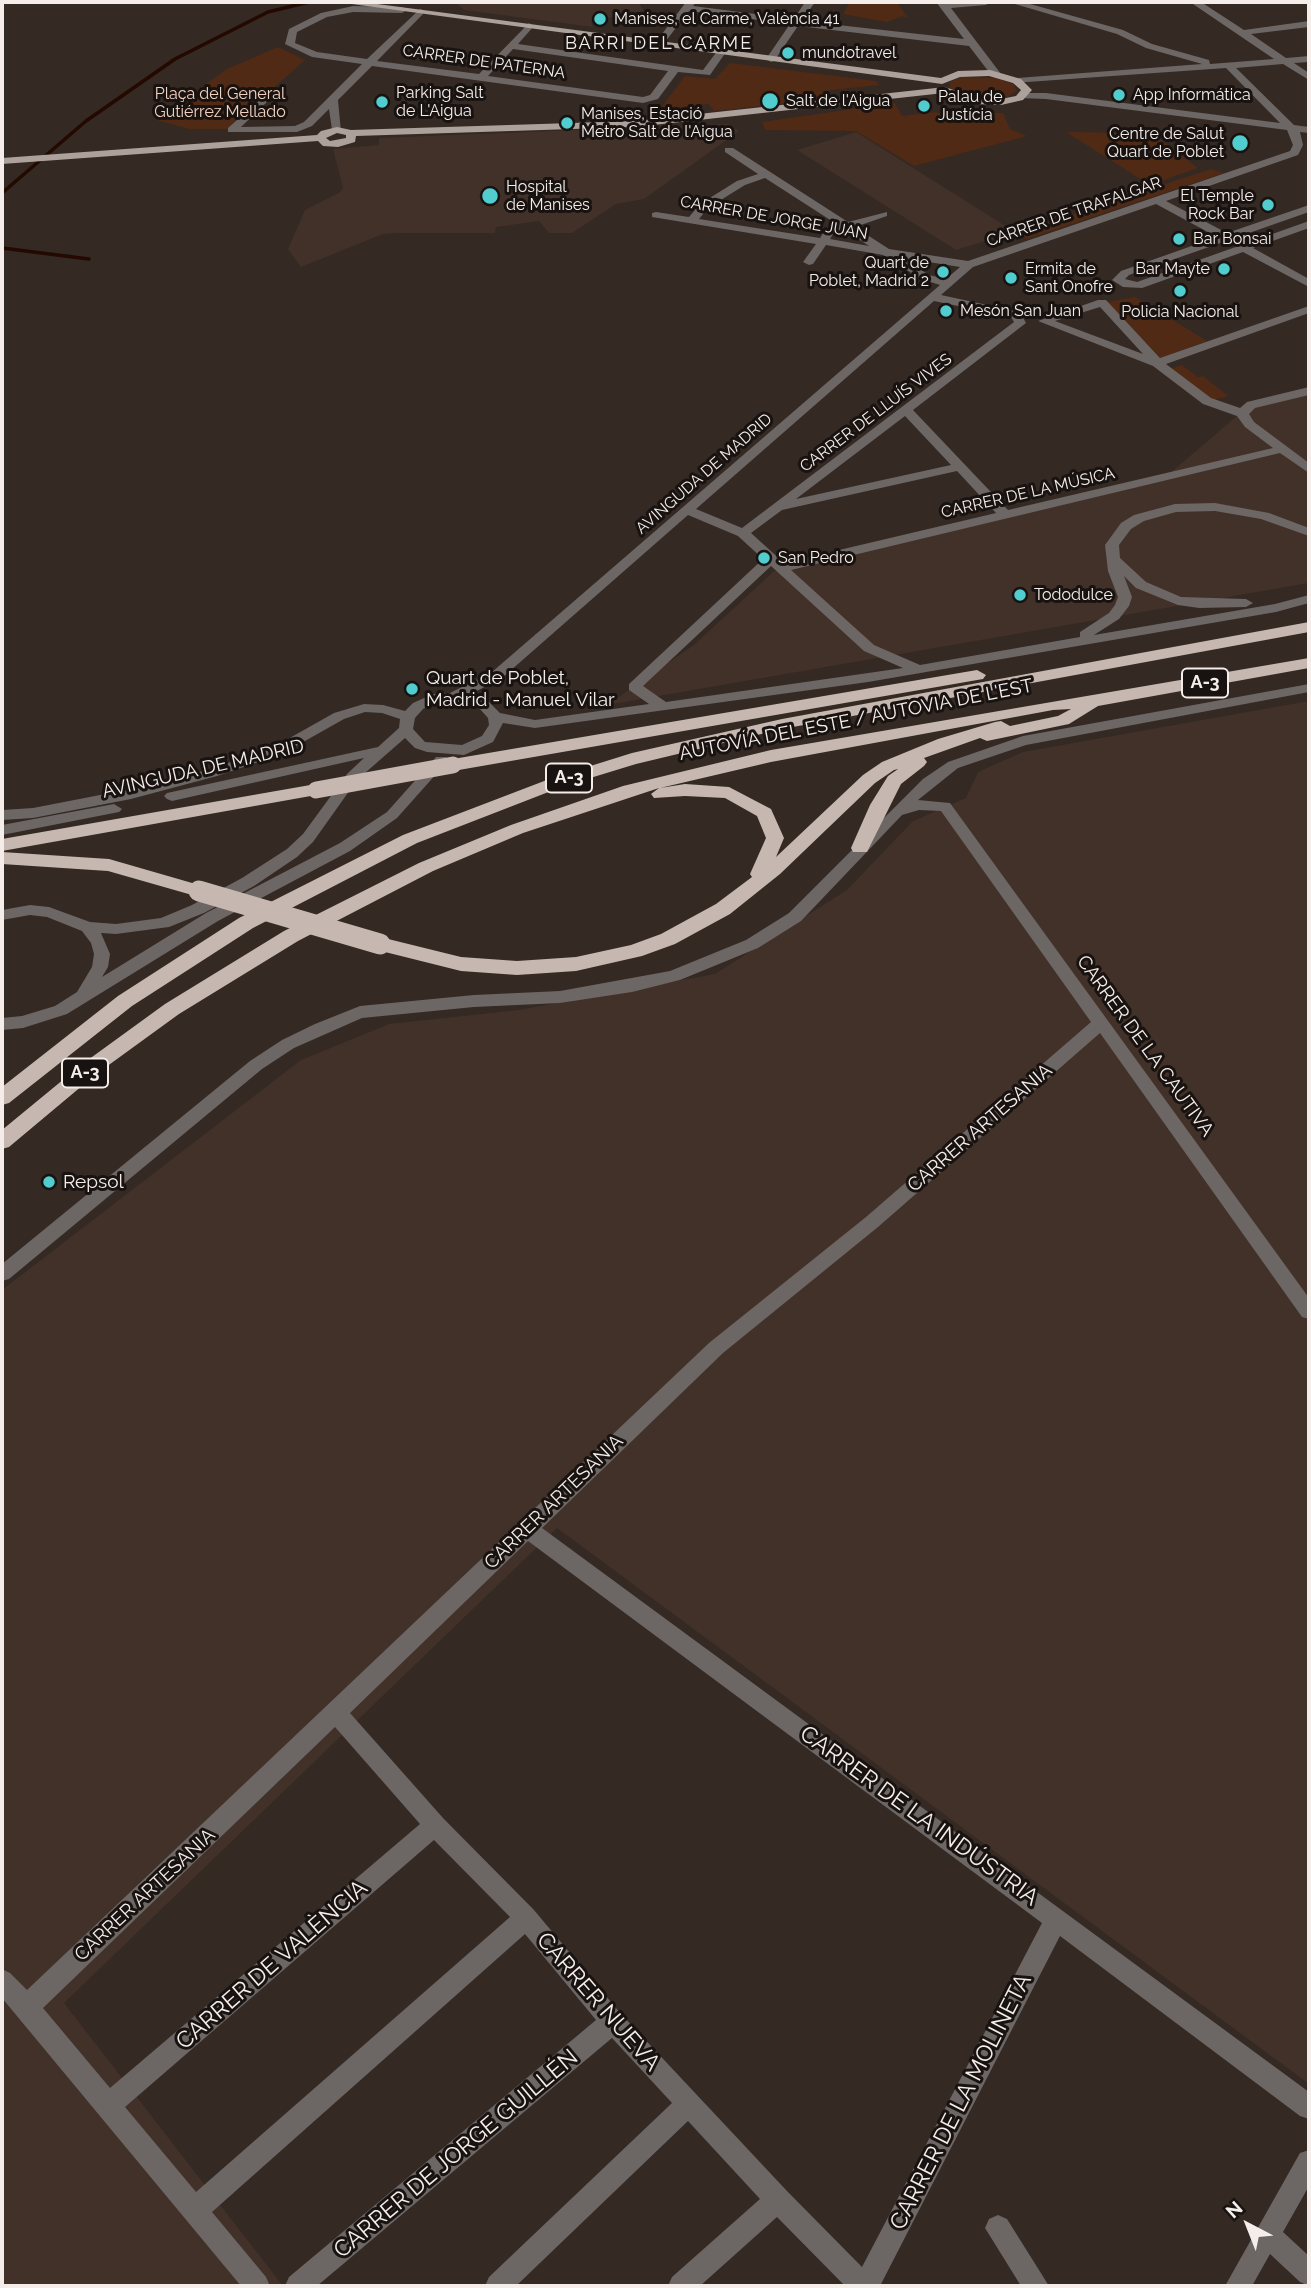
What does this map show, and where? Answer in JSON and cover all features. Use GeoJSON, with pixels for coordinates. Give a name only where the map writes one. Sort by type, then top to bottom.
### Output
{"type":"FeatureCollection","features":[{"type":"Feature","properties":{"kind":"highway","name":"AUTOVÍA DEL ESTE / AUTOVIA DE L'EST"},"geometry":{"type":"LineString","coordinates":[[2,1098],[125,1001],[246,923],[351,867],[484,809],[582,774],[707,741],[1309,627]]}},
{"type":"Feature","properties":{"kind":"highway"},"geometry":{"type":"LineString","coordinates":[[2,845],[316,790],[452,758],[1172,644],[1211,645]]}},
{"type":"Feature","properties":{"kind":"highway","name":"AUTOVÍA DEL ESTE / AUTOVIA DE L'EST"},"geometry":{"type":"LineString","coordinates":[[2,1141],[88,1070],[172,1009],[291,936],[426,867],[517,829],[629,790],[771,756],[1053,705],[1101,701],[1309,663]]}},
{"type":"Feature","properties":{"kind":"highway"},"geometry":{"type":"LineString","coordinates":[[860,848],[879,805],[894,780],[907,768],[960,744],[1063,720],[1101,701]]}},
{"type":"Feature","properties":{"kind":"highway"},"geometry":{"type":"LineString","coordinates":[[2,858],[66,859],[145,873],[380,944],[461,964],[517,968],[576,964],[635,951],[668,939],[723,909],[755,881],[773,870],[869,779],[888,766],[944,743],[989,729],[1072,715]]}},
{"type":"Feature","properties":{"kind":"highway"},"geometry":{"type":"LineString","coordinates":[[589,806],[630,802],[685,790],[729,793],[749,802],[765,813],[775,838],[755,881]]}},
{"type":"Feature","properties":{"kind":"highway"},"geometry":{"type":"LineString","coordinates":[[2,868],[57,868],[175,884]]}},
{"type":"Feature","properties":{"kind":"main road"},"geometry":{"type":"LineString","coordinates":[[320,138],[325,132],[337,130],[351,133],[635,124],[943,86],[965,73],[996,74],[1017,80],[1027,88],[1023,96],[1007,102],[986,102],[943,86],[771,59],[341,2]]}},
{"type":"Feature","properties":{"kind":"main road"},"geometry":{"type":"LineString","coordinates":[[2,160],[320,138],[327,144],[338,144],[351,140],[351,133]]}},
{"type":"Feature","properties":{"kind":"street"},"geometry":{"type":"LineString","coordinates":[[771,59],[810,2]]}},
{"type":"Feature","properties":{"kind":"street"},"geometry":{"type":"LineString","coordinates":[[942,4],[986,2]]}},
{"type":"Feature","properties":{"kind":"street"},"geometry":{"type":"LineString","coordinates":[[1013,2],[1120,32],[1149,46],[1209,63]]}},
{"type":"Feature","properties":{"kind":"street"},"geometry":{"type":"LineString","coordinates":[[1198,2],[1240,33],[1309,77]]}},
{"type":"Feature","properties":{"kind":"street"},"geometry":{"type":"LineString","coordinates":[[942,4],[996,74]]}},
{"type":"Feature","properties":{"kind":"street"},"geometry":{"type":"LineString","coordinates":[[659,44],[689,5],[797,23],[972,43]]}},
{"type":"Feature","properties":{"kind":"street","name":"CARRER DE PATERNA"},"geometry":{"type":"LineString","coordinates":[[402,10],[354,9],[324,15],[292,31],[290,44],[315,55],[649,99],[674,69]]}},
{"type":"Feature","properties":{"kind":"street"},"geometry":{"type":"LineString","coordinates":[[262,101],[232,130],[297,129],[308,124],[420,12]]}},
{"type":"Feature","properties":{"kind":"street"},"geometry":{"type":"LineString","coordinates":[[1240,33],[1309,24]]}},
{"type":"Feature","properties":{"kind":"street"},"geometry":{"type":"LineString","coordinates":[[481,78],[529,26]]}},
{"type":"Feature","properties":{"kind":"street"},"geometry":{"type":"LineString","coordinates":[[950,41],[958,37],[960,28]]}},
{"type":"Feature","properties":{"kind":"street"},"geometry":{"type":"LineString","coordinates":[[510,46],[706,73],[721,52]]}},
{"type":"Feature","properties":{"kind":"street"},"geometry":{"type":"LineString","coordinates":[[1017,80],[1309,59]]}},
{"type":"Feature","properties":{"kind":"street"},"geometry":{"type":"LineString","coordinates":[[1233,65],[1231,68],[1293,129],[1298,136],[1297,140]]}},
{"type":"Feature","properties":{"kind":"street"},"geometry":{"type":"LineString","coordinates":[[1023,96],[1045,96],[1309,130]]}},
{"type":"Feature","properties":{"kind":"street"},"geometry":{"type":"LineString","coordinates":[[333,99],[337,130]]}},
{"type":"Feature","properties":{"kind":"street"},"geometry":{"type":"LineString","coordinates":[[1266,126],[1286,132],[1297,140]]}},
{"type":"Feature","properties":{"kind":"street","name":"CARRER DE TRAFALGAR"},"geometry":{"type":"LineString","coordinates":[[1276,161],[1296,152],[1297,140]]}},
{"type":"Feature","properties":{"kind":"street"},"geometry":{"type":"LineString","coordinates":[[729,150],[925,277],[947,283]]}},
{"type":"Feature","properties":{"kind":"street","name":"CARRER DE TRAFALGAR"},"geometry":{"type":"LineString","coordinates":[[932,297],[969,265],[1309,152]]}},
{"type":"Feature","properties":{"kind":"street"},"geometry":{"type":"LineString","coordinates":[[692,220],[704,206],[741,183],[767,174]]}},
{"type":"Feature","properties":{"kind":"street"},"geometry":{"type":"LineString","coordinates":[[1158,201],[1226,237]]}},
{"type":"Feature","properties":{"kind":"street"},"geometry":{"type":"LineString","coordinates":[[1309,208],[1125,273],[1118,280],[1127,285],[1138,286],[1309,224]]}},
{"type":"Feature","properties":{"kind":"street"},"geometry":{"type":"LineString","coordinates":[[809,262],[829,232],[883,214]]}},
{"type":"Feature","properties":{"kind":"street","name":"CARRER DE JORGE JUAN"},"geometry":{"type":"LineString","coordinates":[[656,215],[969,265]]}},
{"type":"Feature","properties":{"kind":"street"},"geometry":{"type":"LineString","coordinates":[[1243,247],[1309,284]]}},
{"type":"Feature","properties":{"kind":"street","name":"CARRER DE LLUÍS VIVES"},"geometry":{"type":"LineString","coordinates":[[743,533],[1020,323],[1016,314],[932,297]]}},
{"type":"Feature","properties":{"kind":"street","name":"AVINGUDA DE MADRID"},"geometry":{"type":"LineString","coordinates":[[455,696],[497,675],[932,297]]}},
{"type":"Feature","properties":{"kind":"street"},"geometry":{"type":"LineString","coordinates":[[1309,309],[1157,363],[1044,321],[1102,302],[1157,363],[1207,401],[1245,418],[1309,469]]}},
{"type":"Feature","properties":{"kind":"street"},"geometry":{"type":"LineString","coordinates":[[1245,418],[1251,405],[1309,391]]}},
{"type":"Feature","properties":{"kind":"street"},"geometry":{"type":"LineString","coordinates":[[1245,418],[1309,401]]}},
{"type":"Feature","properties":{"kind":"street"},"geometry":{"type":"LineString","coordinates":[[906,410],[1006,516]]}},
{"type":"Feature","properties":{"kind":"street","name":"CARRER DE LA MÚSICA"},"geometry":{"type":"LineString","coordinates":[[776,563],[1006,516],[1283,449]]}},
{"type":"Feature","properties":{"kind":"street"},"geometry":{"type":"LineString","coordinates":[[776,508],[959,467]]}},
{"type":"Feature","properties":{"kind":"street"},"geometry":{"type":"LineString","coordinates":[[1074,641],[1100,627],[1122,606],[1125,597],[1112,555],[1112,545],[1126,526],[1156,512],[1196,506],[1237,509],[1309,531]]}},
{"type":"Feature","properties":{"kind":"street"},"geometry":{"type":"LineString","coordinates":[[689,510],[743,533],[869,648],[916,668]]}},
{"type":"Feature","properties":{"kind":"street"},"geometry":{"type":"LineString","coordinates":[[1112,555],[1126,574],[1141,585],[1178,601],[1229,604],[1302,600]]}},
{"type":"Feature","properties":{"kind":"street"},"geometry":{"type":"LineString","coordinates":[[664,707],[634,687],[776,563]]}},
{"type":"Feature","properties":{"kind":"street"},"geometry":{"type":"LineString","coordinates":[[495,717],[535,724],[868,678],[1276,608],[1302,600]]}},
{"type":"Feature","properties":{"kind":"street","name":"AVINGUDA DE MADRID"},"geometry":{"type":"LineString","coordinates":[[484,705],[497,675]]}},
{"type":"Feature","properties":{"kind":"street"},"geometry":{"type":"LineString","coordinates":[[2,1274],[256,1066],[288,1044],[360,1012],[474,1001],[560,997],[632,986],[674,976],[752,944],[795,917],[830,886],[860,848],[928,782],[953,765],[1023,741],[1309,688]]}},
{"type":"Feature","properties":{"kind":"street"},"geometry":{"type":"LineString","coordinates":[[2,1024],[44,1017],[212,917],[372,831],[452,758],[488,739],[496,725],[495,717],[484,705],[455,696],[426,701],[407,724],[420,745],[452,758]]}},
{"type":"Feature","properties":{"kind":"street","name":"AVINGUDA DE MADRID"},"geometry":{"type":"LineString","coordinates":[[2,815],[33,813],[131,794],[212,773],[277,751],[339,716],[364,708],[383,709],[407,724],[384,749],[83,816],[2,830]]}},
{"type":"Feature","properties":{"kind":"street"},"geometry":{"type":"LineString","coordinates":[[2,915],[30,910],[49,912],[88,927],[116,929],[163,923],[198,909],[248,882],[292,853],[308,838],[352,777],[384,749]]}},
{"type":"Feature","properties":{"kind":"street"},"geometry":{"type":"LineString","coordinates":[[895,814],[918,805],[945,806],[944,786],[953,765]]}},
{"type":"Feature","properties":{"kind":"street","name":"CARRER DE LA CAUTIVA"},"geometry":{"type":"LineString","coordinates":[[945,806],[1309,1312]]}},
{"type":"Feature","properties":{"kind":"street"},"geometry":{"type":"LineString","coordinates":[[82,996],[93,981],[102,954],[99,942],[88,927]]}},
{"type":"Feature","properties":{"kind":"street","name":"CARRER ARTESANIA"},"geometry":{"type":"LineString","coordinates":[[27,2007],[337,1714],[716,1348],[872,1222],[1102,1022]]}},
{"type":"Feature","properties":{"kind":"street","name":"CARRER DE LA INDÚSTRIA"},"geometry":{"type":"LineString","coordinates":[[527,1528],[1309,2107]]}},
{"type":"Feature","properties":{"kind":"street","name":"CARRER NUEVA"},"geometry":{"type":"LineString","coordinates":[[337,1714],[435,1825],[526,1918],[613,2022],[778,2200],[865,2286]]}},
{"type":"Feature","properties":{"kind":"street","name":"CARRER DE VALÈNCIA"},"geometry":{"type":"LineString","coordinates":[[109,2105],[435,1825]]}},
{"type":"Feature","properties":{"kind":"street"},"geometry":{"type":"LineString","coordinates":[[196,2209],[526,1918]]}},
{"type":"Feature","properties":{"kind":"street","name":"CARRER DE LA MOLINETA"},"geometry":{"type":"LineString","coordinates":[[865,2286],[1056,1918]]}},
{"type":"Feature","properties":{"kind":"street"},"geometry":{"type":"LineString","coordinates":[[2,1980],[196,2209],[257,2286]]}},
{"type":"Feature","properties":{"kind":"street","name":"CARRER DE JORGE GUILLÉN"},"geometry":{"type":"LineString","coordinates":[[299,2286],[613,2022]]}},
{"type":"Feature","properties":{"kind":"street"},"geometry":{"type":"LineString","coordinates":[[498,2286],[689,2104]]}},
{"type":"Feature","properties":{"kind":"street"},"geometry":{"type":"LineString","coordinates":[[1237,2283],[1269,2236],[1309,2162]]}},
{"type":"Feature","properties":{"kind":"street"},"geometry":{"type":"LineString","coordinates":[[681,2286],[778,2200]]}},
{"type":"Feature","properties":{"kind":"street"},"geometry":{"type":"LineString","coordinates":[[998,2228],[1036,2286]]}},
{"type":"Feature","properties":{"kind":"street"},"geometry":{"type":"LineString","coordinates":[[1269,2236],[1309,2273]]}},
{"type":"Feature","properties":{"kind":"shaded area"},"geometry":{"type":"Polygon","coordinates":[[[455,2],[638,2],[644,11],[591,21],[593,27],[464,10],[455,2]]]}},
{"type":"Feature","properties":{"kind":"shaded area","name":"Hospital de Manises"},"geometry":{"type":"Polygon","coordinates":[[[729,124],[739,131],[644,199],[616,204],[572,233],[549,233],[539,221],[496,227],[495,233],[383,234],[301,267],[288,249],[305,210],[339,193],[343,188],[333,149],[379,145],[379,138],[729,124]]]}},
{"type":"Feature","properties":{"kind":"shaded area"},"geometry":{"type":"Polygon","coordinates":[[[856,132],[1015,232],[956,250],[797,150],[856,132]]]}},
{"type":"Feature","properties":{"kind":"shaded area"},"geometry":{"type":"Polygon","coordinates":[[[1309,390],[1309,583],[607,705],[694,645],[774,571],[1169,474],[1251,404],[1309,390]]]}},
{"type":"Feature","properties":{"kind":"shaded area"},"geometry":{"type":"Polygon","coordinates":[[[1309,701],[1309,2084],[557,1528],[64,2003],[283,2286],[2,2286],[2,1290],[301,1060],[389,1024],[519,1010],[715,974],[847,890],[913,821],[966,798],[978,772],[1023,752],[1309,701]]]}},
{"type":"Feature","properties":{"kind":"green space"},"geometry":{"type":"Polygon","coordinates":[[[850,2],[897,2],[908,18],[902,16],[887,22],[843,14],[850,2]]]}},
{"type":"Feature","properties":{"kind":"green space","name":"Plaça del General Gutiérrez Mellado"},"geometry":{"type":"Polygon","coordinates":[[[278,47],[305,60],[227,129],[189,129],[156,120],[227,69],[278,47]]]}},
{"type":"Feature","properties":{"kind":"green space"},"geometry":{"type":"Polygon","coordinates":[[[730,63],[876,81],[879,85],[822,91],[827,99],[714,111],[709,104],[660,109],[685,76],[715,79],[730,63]]]}},
{"type":"Feature","properties":{"kind":"green space"},"geometry":{"type":"Polygon","coordinates":[[[961,77],[997,78],[1013,84],[1017,91],[1005,98],[972,97],[950,88],[950,82],[961,77]]]}},
{"type":"Feature","properties":{"kind":"green space"},"geometry":{"type":"Polygon","coordinates":[[[895,103],[902,116],[935,112],[960,118],[974,112],[1003,113],[1010,129],[1027,136],[914,166],[856,131],[765,130],[762,122],[895,103]]]}},
{"type":"Feature","properties":{"kind":"green space"},"geometry":{"type":"Polygon","coordinates":[[[1066,132],[1144,133],[1161,140],[1198,168],[1150,185],[1066,132]]]}},
{"type":"Feature","properties":{"kind":"green space"},"geometry":{"type":"Polygon","coordinates":[[[1211,169],[1224,173],[1027,239],[1017,232],[1211,169]]]}},
{"type":"Feature","properties":{"kind":"green space"},"geometry":{"type":"Polygon","coordinates":[[[1135,297],[1207,341],[1161,358],[1107,302],[1135,297]]]}},
{"type":"Feature","properties":{"kind":"green space"},"geometry":{"type":"Polygon","coordinates":[[[1182,365],[1198,377],[1192,379],[1203,376],[1228,396],[1210,401],[1170,369],[1182,365]]]}},
{"type":"Feature","properties":{"kind":"waterway"},"geometry":{"type":"LineString","coordinates":[[2,193],[86,121],[175,59],[268,12],[309,2]]}},
{"type":"Feature","properties":{"kind":"waterway"},"geometry":{"type":"LineString","coordinates":[[2,248],[89,259]]}},
{"type":"Feature","properties":{"kind":"place","name":"Manises, el Carme, València 41"},"geometry":{"type":"Point","coordinates":[600,19]}},
{"type":"Feature","properties":{"kind":"place","name":"mundotravel"},"geometry":{"type":"Point","coordinates":[788,53]}},
{"type":"Feature","properties":{"kind":"place","name":"App Informática"},"geometry":{"type":"Point","coordinates":[1119,95]}},
{"type":"Feature","properties":{"kind":"place","name":"Salt de l'Aigua"},"geometry":{"type":"Point","coordinates":[770,101]}},
{"type":"Feature","properties":{"kind":"place","name":"Parking Salt de L'Aigua"},"geometry":{"type":"Point","coordinates":[382,102]}},
{"type":"Feature","properties":{"kind":"place","name":"Palau de Justícia"},"geometry":{"type":"Point","coordinates":[924,106]}},
{"type":"Feature","properties":{"kind":"place","name":"Manises, Estació Metro Salt de l'Aigua"},"geometry":{"type":"Point","coordinates":[567,123]}},
{"type":"Feature","properties":{"kind":"place","name":"Centre de Salut Quart de Poblet"},"geometry":{"type":"Point","coordinates":[1240,143]}},
{"type":"Feature","properties":{"kind":"place","name":"Hospital de Manises"},"geometry":{"type":"Point","coordinates":[490,196]}},
{"type":"Feature","properties":{"kind":"place","name":"El Temple Rock Bar"},"geometry":{"type":"Point","coordinates":[1268,205]}},
{"type":"Feature","properties":{"kind":"place","name":"Bar Bonsai"},"geometry":{"type":"Point","coordinates":[1179,239]}},
{"type":"Feature","properties":{"kind":"place","name":"Bar Mayte"},"geometry":{"type":"Point","coordinates":[1224,269]}},
{"type":"Feature","properties":{"kind":"place","name":"Quart de Poblet, Madrid 2"},"geometry":{"type":"Point","coordinates":[943,272]}},
{"type":"Feature","properties":{"kind":"place","name":"Ermita de Sant Onofre"},"geometry":{"type":"Point","coordinates":[1011,278]}},
{"type":"Feature","properties":{"kind":"place","name":"Policia Nacional"},"geometry":{"type":"Point","coordinates":[1180,291]}},
{"type":"Feature","properties":{"kind":"place","name":"Mesón San Juan"},"geometry":{"type":"Point","coordinates":[946,311]}},
{"type":"Feature","properties":{"kind":"place","name":"San Pedro"},"geometry":{"type":"Point","coordinates":[764,558]}},
{"type":"Feature","properties":{"kind":"place","name":"Tododulce"},"geometry":{"type":"Point","coordinates":[1020,595]}},
{"type":"Feature","properties":{"kind":"place","name":"Quart de Poblet, Madrid - Manuel Vilar"},"geometry":{"type":"Point","coordinates":[412,689]}},
{"type":"Feature","properties":{"kind":"place","name":"Repsol"},"geometry":{"type":"Point","coordinates":[49,1182]}},
{"type":"Feature","properties":{"kind":"district","name":"BARRI DEL CARME"},"geometry":{"type":"Point","coordinates":[659,44]}}]}
